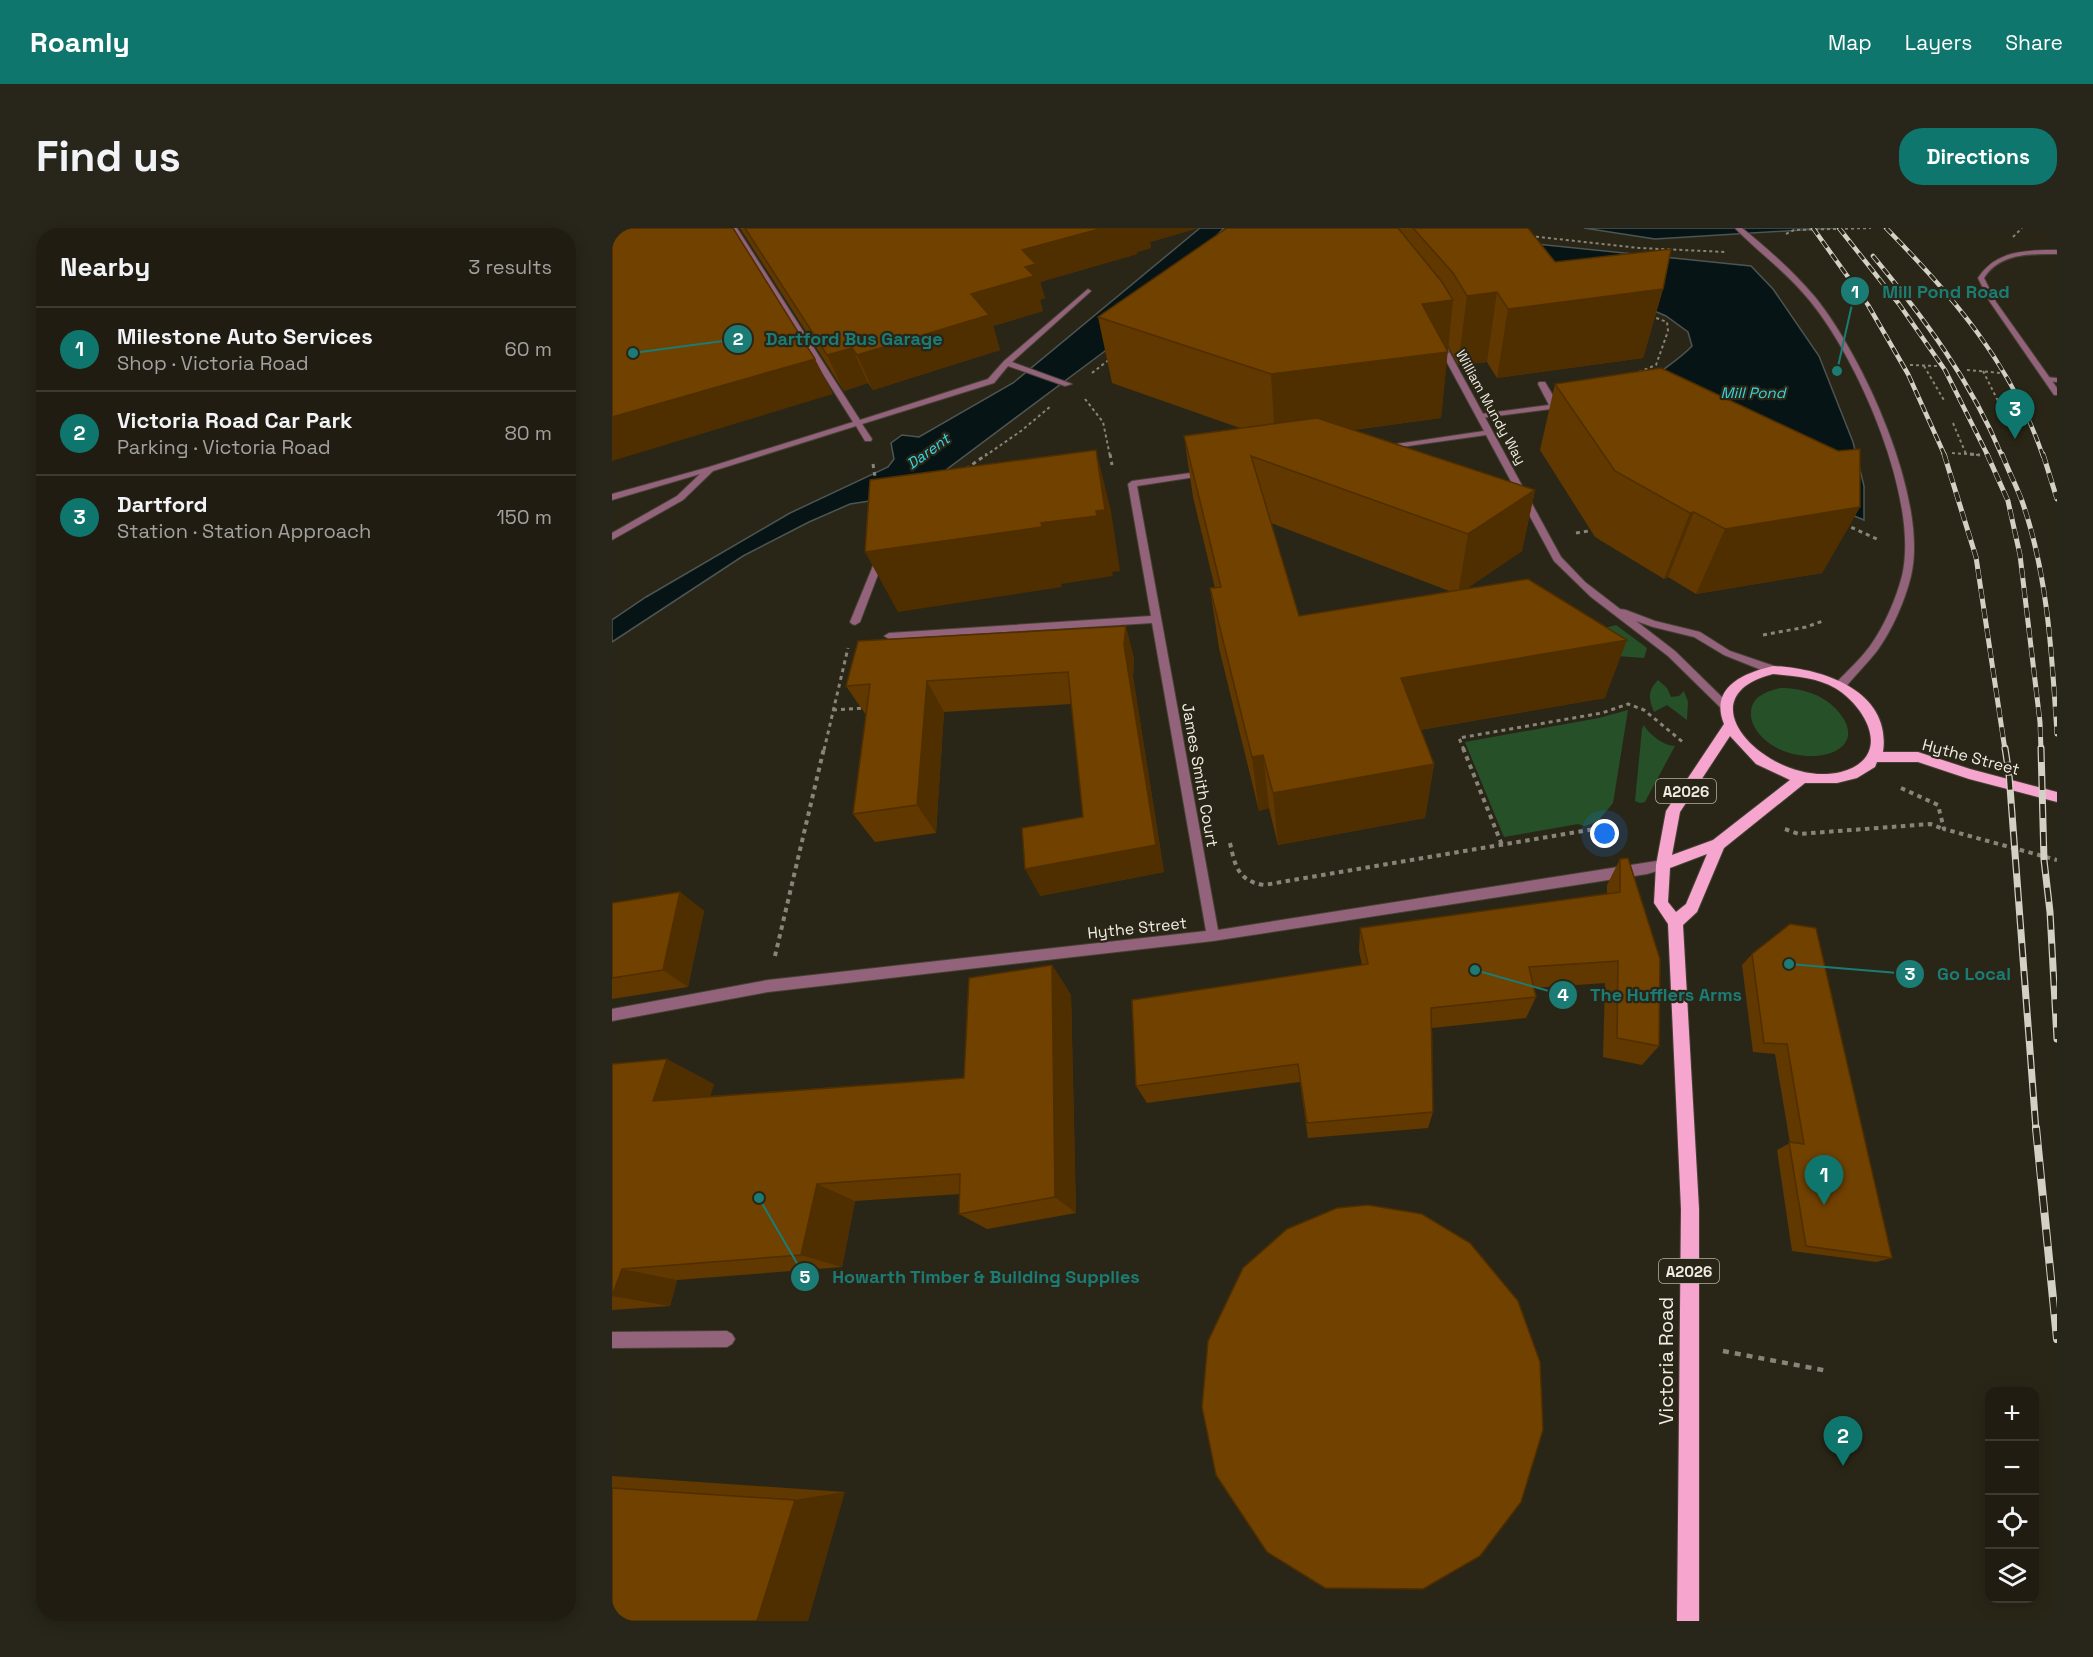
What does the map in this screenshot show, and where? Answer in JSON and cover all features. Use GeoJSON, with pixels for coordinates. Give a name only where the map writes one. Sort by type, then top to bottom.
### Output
{"type":"FeatureCollection","features":[{"type":"Feature","properties":{"kind":"main road"},"geometry":{"type":"LineString","coordinates":[[1773,670],[1813,674],[1840,686],[1868,709],[1878,728],[1878,747],[1874,757],[1862,769],[1847,777],[1822,780],[1802,778],[1770,766],[1748,751],[1730,726],[1726,707],[1736,686],[1752,675],[1773,670]]}},
{"type":"Feature","properties":{"kind":"main road","name":"Victoria Road"},"geometry":{"type":"LineString","coordinates":[[1688,1621],[1690,1209],[1675,922],[1661,903],[1664,865],[1673,810],[1730,726]]}},
{"type":"Feature","properties":{"kind":"main road","name":"Hythe Street"},"geometry":{"type":"LineString","coordinates":[[1874,757],[1918,757],[1969,774],[2057,797]]}},
{"type":"Feature","properties":{"kind":"main road"},"geometry":{"type":"LineString","coordinates":[[1664,865],[1718,844],[1802,778]]}},
{"type":"Feature","properties":{"kind":"main road"},"geometry":{"type":"LineString","coordinates":[[1675,922],[1692,908],[1718,844]]}},
{"type":"Feature","properties":{"kind":"street"},"geometry":{"type":"LineString","coordinates":[[723,231],[734,228],[868,439]]}},
{"type":"Feature","properties":{"kind":"street"},"geometry":{"type":"LineString","coordinates":[[1738,228],[1787,272],[1814,301],[1851,357],[1880,424],[1905,500],[1909,547],[1907,573],[1875,647],[1840,686]]}},
{"type":"Feature","properties":{"kind":"street"},"geometry":{"type":"LineString","coordinates":[[2057,252],[2024,254],[2000,260],[1985,271],[1982,278],[1993,302],[2057,393]]}},
{"type":"Feature","properties":{"kind":"street"},"geometry":{"type":"LineString","coordinates":[[612,497],[710,469],[991,381],[1007,363],[1088,291]]}},
{"type":"Feature","properties":{"kind":"street","name":"William Mundy Way"},"geometry":{"type":"LineString","coordinates":[[1435,337],[1490,432],[1557,559],[1574,579],[1605,605],[1665,647],[1726,707]]}},
{"type":"Feature","properties":{"kind":"street"},"geometry":{"type":"LineString","coordinates":[[1007,363],[1068,384]]}},
{"type":"Feature","properties":{"kind":"street"},"geometry":{"type":"LineString","coordinates":[[2048,379],[2057,380]]}},
{"type":"Feature","properties":{"kind":"street"},"geometry":{"type":"LineString","coordinates":[[1542,384],[1554,404],[1552,407]]}},
{"type":"Feature","properties":{"kind":"street"},"geometry":{"type":"LineString","coordinates":[[1481,416],[1552,407],[1562,411],[1567,418]]}},
{"type":"Feature","properties":{"kind":"street"},"geometry":{"type":"LineString","coordinates":[[1377,448],[1490,432]]}},
{"type":"Feature","properties":{"kind":"street"},"geometry":{"type":"LineString","coordinates":[[612,537],[680,498],[710,469]]}},
{"type":"Feature","properties":{"kind":"street","name":"James Smith Court"},"geometry":{"type":"LineString","coordinates":[[1213,936],[1132,484],[1214,472]]}},
{"type":"Feature","properties":{"kind":"street"},"geometry":{"type":"LineString","coordinates":[[855,622],[885,546]]}},
{"type":"Feature","properties":{"kind":"street","name":"William Mundy Way"},"geometry":{"type":"LineString","coordinates":[[1605,605],[1653,624],[1697,634],[1727,653],[1773,670]]}},
{"type":"Feature","properties":{"kind":"street"},"geometry":{"type":"LineString","coordinates":[[889,636],[1157,619]]}},
{"type":"Feature","properties":{"kind":"street","name":"Hythe Street"},"geometry":{"type":"LineString","coordinates":[[612,1015],[768,986],[1213,936],[1664,865]]}},
{"type":"Feature","properties":{"kind":"street"},"geometry":{"type":"LineString","coordinates":[[612,1340],[727,1339]]}},
{"type":"Feature","properties":{"kind":"path"},"geometry":{"type":"LineString","coordinates":[[1785,235],[1794,230],[1871,228]]}},
{"type":"Feature","properties":{"kind":"path"},"geometry":{"type":"LineString","coordinates":[[2013,237],[2022,228]]}},
{"type":"Feature","properties":{"kind":"path"},"geometry":{"type":"LineString","coordinates":[[1529,235],[1639,248],[1734,253]]}},
{"type":"Feature","properties":{"kind":"path"},"geometry":{"type":"LineString","coordinates":[[1638,373],[1656,365],[1668,331],[1666,322],[1643,314]]}},
{"type":"Feature","properties":{"kind":"path"},"geometry":{"type":"LineString","coordinates":[[1084,379],[1112,357]]}},
{"type":"Feature","properties":{"kind":"path"},"geometry":{"type":"LineString","coordinates":[[1910,365],[1937,366]]}},
{"type":"Feature","properties":{"kind":"path"},"geometry":{"type":"LineString","coordinates":[[1924,366],[1944,402]]}},
{"type":"Feature","properties":{"kind":"path"},"geometry":{"type":"LineString","coordinates":[[1967,370],[2001,373]]}},
{"type":"Feature","properties":{"kind":"path"},"geometry":{"type":"LineString","coordinates":[[1983,371],[2000,405]]}},
{"type":"Feature","properties":{"kind":"path"},"geometry":{"type":"LineString","coordinates":[[964,471],[1021,431],[1057,401]]}},
{"type":"Feature","properties":{"kind":"path"},"geometry":{"type":"LineString","coordinates":[[1094,411],[1103,422],[1114,474]]}},
{"type":"Feature","properties":{"kind":"path"},"geometry":{"type":"LineString","coordinates":[[1953,423],[1966,454]]}},
{"type":"Feature","properties":{"kind":"path"},"geometry":{"type":"LineString","coordinates":[[1952,453],[1980,455]]}},
{"type":"Feature","properties":{"kind":"path"},"geometry":{"type":"LineString","coordinates":[[875,476],[876,485]]}},
{"type":"Feature","properties":{"kind":"path"},"geometry":{"type":"LineString","coordinates":[[1839,519],[1848,527],[1879,540]]}},
{"type":"Feature","properties":{"kind":"path"},"geometry":{"type":"LineString","coordinates":[[1587,531],[1597,529]]}},
{"type":"Feature","properties":{"kind":"path"},"geometry":{"type":"LineString","coordinates":[[1755,635],[1806,627],[1823,621]]}},
{"type":"Feature","properties":{"kind":"path"},"geometry":{"type":"LineString","coordinates":[[768,986],[855,622]]}},
{"type":"Feature","properties":{"kind":"path"},"geometry":{"type":"LineString","coordinates":[[845,659],[855,658]]}},
{"type":"Feature","properties":{"kind":"path"},"geometry":{"type":"LineString","coordinates":[[833,710],[863,708],[866,698]]}},
{"type":"Feature","properties":{"kind":"path"},"geometry":{"type":"LineString","coordinates":[[1502,845],[1459,738],[1611,711],[1628,704],[1638,706],[1679,736]]}},
{"type":"Feature","properties":{"kind":"path"},"geometry":{"type":"LineString","coordinates":[[1862,769],[1938,806],[1944,829]]}},
{"type":"Feature","properties":{"kind":"path"},"geometry":{"type":"LineString","coordinates":[[1785,829],[1799,834],[1930,824],[2057,860]]}},
{"type":"Feature","properties":{"kind":"path"},"geometry":{"type":"LineString","coordinates":[[1229,840],[1238,874],[1246,882],[1264,885],[1607,827]]}},
{"type":"Feature","properties":{"kind":"path"},"geometry":{"type":"LineString","coordinates":[[1689,1345],[1828,1371]]}},
{"type":"Feature","properties":{"kind":"green space"},"geometry":{"type":"Polygon","coordinates":[[[1616,625],[1647,648],[1644,658],[1618,656],[1605,628],[1616,625]]]}},
{"type":"Feature","properties":{"kind":"green space"},"geometry":{"type":"Polygon","coordinates":[[[1658,680],[1667,688],[1671,697],[1679,696],[1684,691],[1688,702],[1687,720],[1667,705],[1654,712],[1650,696],[1658,680]]]}},
{"type":"Feature","properties":{"kind":"green space"},"geometry":{"type":"Polygon","coordinates":[[[1781,688],[1811,693],[1824,699],[1836,709],[1847,725],[1848,738],[1841,748],[1828,754],[1812,756],[1794,754],[1777,748],[1762,737],[1752,722],[1752,706],[1761,695],[1781,688]]]}},
{"type":"Feature","properties":{"kind":"green space"},"geometry":{"type":"Polygon","coordinates":[[[1628,710],[1613,803],[1598,821],[1585,826],[1578,824],[1504,837],[1465,742],[1599,718],[1628,710]]]}},
{"type":"Feature","properties":{"kind":"green space"},"geometry":{"type":"Polygon","coordinates":[[[1644,725],[1658,739],[1675,746],[1645,802],[1640,803],[1635,801],[1644,725]]]}},
{"type":"Feature","properties":{"kind":"water","name":"Darent"},"geometry":{"type":"Polygon","coordinates":[[[1200,228],[1224,228],[1105,351],[927,484],[896,497],[850,504],[809,522],[743,556],[612,642],[612,620],[646,597],[790,513],[888,467],[894,459],[891,443],[902,435],[919,437],[1013,383],[1200,228]]]}},
{"type":"Feature","properties":{"kind":"water"},"geometry":{"type":"Polygon","coordinates":[[[1584,228],[1834,228],[1655,239],[1584,228]]]}},
{"type":"Feature","properties":{"kind":"water","name":"Mill Pond"},"geometry":{"type":"Polygon","coordinates":[[[1488,239],[1751,266],[1773,289],[1819,356],[1853,442],[1864,486],[1864,520],[1713,457],[1650,380],[1692,346],[1688,332],[1666,316],[1488,239]]]}},
{"type":"Feature","properties":{"kind":"building"},"geometry":{"type":"Polygon","coordinates":[[[612,228],[733,228],[815,359],[612,417],[612,228]]]}},
{"type":"Feature","properties":{"kind":"building"},"geometry":{"type":"Polygon","coordinates":[[[745,228],[1103,228],[1022,250],[1036,264],[1025,267],[1034,276],[971,294],[989,315],[857,355],[852,348],[827,355],[745,228]]]}},
{"type":"Feature","properties":{"kind":"building"},"geometry":{"type":"Polygon","coordinates":[[[1227,228],[1398,228],[1442,282],[1453,300],[1422,304],[1448,352],[1271,374],[1098,317],[1227,228]]]}},
{"type":"Feature","properties":{"kind":"building"},"geometry":{"type":"Polygon","coordinates":[[[1413,228],[1528,228],[1555,262],[1671,249],[1663,289],[1508,309],[1497,292],[1467,296],[1453,273],[1413,228]]]}},
{"type":"Feature","properties":{"kind":"building"},"geometry":{"type":"Polygon","coordinates":[[[1661,368],[1838,451],[1860,449],[1860,507],[1725,529],[1694,512],[1690,513],[1615,471],[1555,384],[1661,368]]]}},
{"type":"Feature","properties":{"kind":"building"},"geometry":{"type":"Polygon","coordinates":[[[1317,418],[1535,490],[1468,534],[1251,456],[1299,616],[1528,579],[1627,640],[1401,678],[1434,764],[1273,793],[1263,755],[1252,757],[1210,588],[1221,587],[1184,436],[1317,418]]]}},
{"type":"Feature","properties":{"kind":"building"},"geometry":{"type":"Polygon","coordinates":[[[1096,450],[1105,510],[1096,511],[1097,516],[1041,523],[1042,527],[865,552],[870,480],[1096,450]]]}},
{"type":"Feature","properties":{"kind":"building"},"geometry":{"type":"Polygon","coordinates":[[[1126,626],[1124,645],[1156,845],[1025,869],[1022,828],[1083,817],[1068,672],[927,681],[917,805],[853,814],[870,684],[846,686],[858,641],[1126,626]]]}},
{"type":"Feature","properties":{"kind":"building"},"geometry":{"type":"Polygon","coordinates":[[[1628,858],[1660,959],[1659,1046],[1617,1038],[1618,961],[1529,967],[1536,997],[1431,1008],[1433,1112],[1307,1123],[1298,1064],[1136,1086],[1132,1000],[1368,964],[1360,928],[1620,892],[1620,859],[1628,858]]]}},
{"type":"Feature","properties":{"kind":"building"},"geometry":{"type":"Polygon","coordinates":[[[680,892],[663,970],[612,978],[612,903],[680,892]]]}},
{"type":"Feature","properties":{"kind":"building"},"geometry":{"type":"Polygon","coordinates":[[[1790,924],[1816,928],[1892,1258],[1806,1246],[1789,1142],[1804,1144],[1787,1044],[1764,1043],[1752,954],[1790,924]]]}},
{"type":"Feature","properties":{"kind":"building"},"geometry":{"type":"Polygon","coordinates":[[[1052,965],[1055,1197],[959,1214],[960,1174],[817,1184],[801,1255],[622,1269],[612,1296],[612,1064],[667,1059],[653,1101],[964,1078],[969,978],[1052,965]]]}},
{"type":"Feature","properties":{"kind":"building"},"geometry":{"type":"Polygon","coordinates":[[[1368,1205],[1422,1214],[1470,1243],[1518,1301],[1540,1362],[1543,1430],[1521,1502],[1480,1556],[1423,1589],[1325,1588],[1267,1552],[1216,1475],[1202,1407],[1208,1341],[1243,1268],[1287,1229],[1337,1208],[1368,1205]]]}},
{"type":"Feature","properties":{"kind":"building"},"geometry":{"type":"Polygon","coordinates":[[[612,1488],[795,1500],[757,1621],[612,1621],[612,1488]]]}},
{"type":"Feature","properties":{"kind":"railway"},"geometry":{"type":"LineString","coordinates":[[1813,228],[1868,305],[1908,374],[1945,456]]}},
{"type":"Feature","properties":{"kind":"railway"},"geometry":{"type":"LineString","coordinates":[[1839,228],[1899,304],[1945,370],[1987,454]]}},
{"type":"Feature","properties":{"kind":"railway"},"geometry":{"type":"LineString","coordinates":[[1886,228],[1934,279],[1978,333],[2015,391],[2043,456]]}},
{"type":"Feature","properties":{"kind":"railway"},"geometry":{"type":"LineString","coordinates":[[1873,256],[1945,351],[1976,402],[2002,456]]}},
{"type":"Feature","properties":{"kind":"railway"},"geometry":{"type":"LineString","coordinates":[[1944,454],[1976,557],[2005,750]]}},
{"type":"Feature","properties":{"kind":"railway"},"geometry":{"type":"LineString","coordinates":[[1987,454],[2008,501],[2020,555],[2040,722],[2041,750]]}},
{"type":"Feature","properties":{"kind":"railway"},"geometry":{"type":"LineString","coordinates":[[2002,454],[2022,501],[2038,558],[2047,616],[2057,734]]}},
{"type":"Feature","properties":{"kind":"railway"},"geometry":{"type":"LineString","coordinates":[[2043,454],[2057,499]]}},
{"type":"Feature","properties":{"kind":"railway"},"geometry":{"type":"LineString","coordinates":[[2005,748],[2009,774],[2036,1130]]}},
{"type":"Feature","properties":{"kind":"railway"},"geometry":{"type":"LineString","coordinates":[[2041,748],[2044,860],[2050,912],[2057,1039]]}},
{"type":"Feature","properties":{"kind":"railway"},"geometry":{"type":"LineString","coordinates":[[2036,1128],[2057,1339]]}},
{"type":"Feature","properties":{"kind":"place","name":"Dartford Bus Garage"},"geometry":{"type":"Point","coordinates":[633,353]}},
{"type":"Feature","properties":{"kind":"place","name":"Mill Pond Road"},"geometry":{"type":"Point","coordinates":[1837,371]}},
{"type":"Feature","properties":{"kind":"place","name":"Dartford"},"geometry":{"type":"Point","coordinates":[2015,439]}},
{"type":"Feature","properties":{"kind":"place","name":"Go Local"},"geometry":{"type":"Point","coordinates":[1789,964]}},
{"type":"Feature","properties":{"kind":"place","name":"The Hufflers Arms"},"geometry":{"type":"Point","coordinates":[1475,970]}},
{"type":"Feature","properties":{"kind":"place","name":"Howarth Timber & Building Supplies"},"geometry":{"type":"Point","coordinates":[759,1198]}},
{"type":"Feature","properties":{"kind":"place","name":"Milestone Auto Services"},"geometry":{"type":"Point","coordinates":[1824,1205]}},
{"type":"Feature","properties":{"kind":"place","name":"Victoria Road Car Park"},"geometry":{"type":"Point","coordinates":[1843,1466]}}]}
